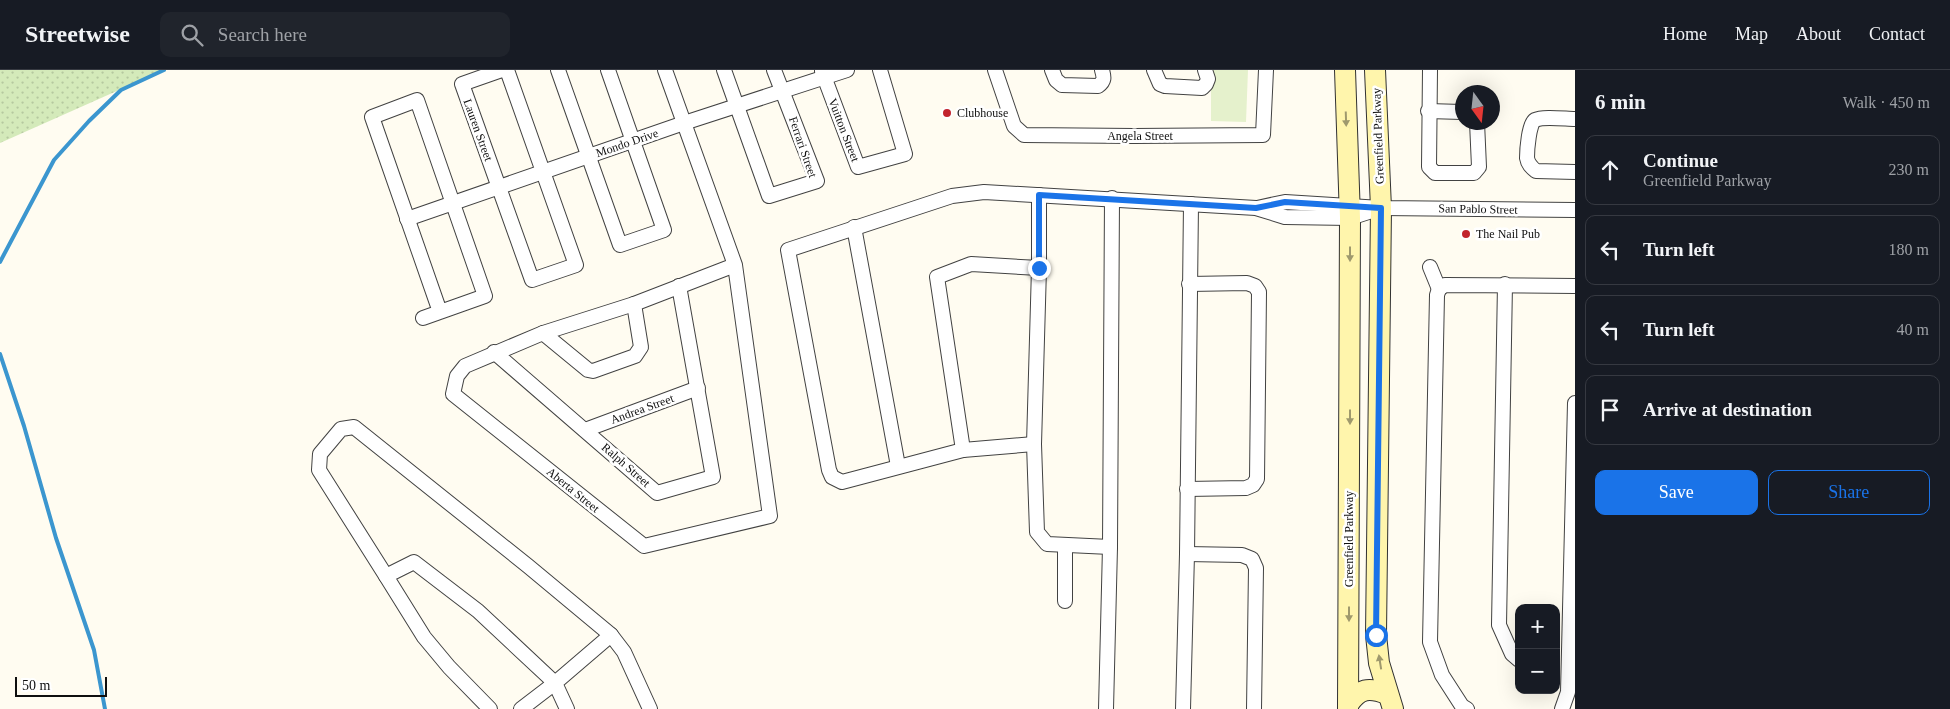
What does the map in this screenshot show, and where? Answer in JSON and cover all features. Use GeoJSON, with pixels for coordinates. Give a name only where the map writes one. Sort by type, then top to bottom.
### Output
{"type":"FeatureCollection","features":[{"type":"Feature","properties":{"kind":"main road","name":"Greenfield Parkway"},"geometry":{"type":"LineString","coordinates":[[1345,70],[1350,212],[1348,707]]}},
{"type":"Feature","properties":{"kind":"main road","name":"Greenfield Parkway"},"geometry":{"type":"LineString","coordinates":[[1375,70],[1381,208],[1376,635],[1379,663],[1390,701]]}},
{"type":"Feature","properties":{"kind":"main road"},"geometry":{"type":"LineString","coordinates":[[1348,707],[1352,700],[1362,691],[1374,689],[1390,701]]}},
{"type":"Feature","properties":{"kind":"street","name":"Lauren Street"},"geometry":{"type":"LineString","coordinates":[[499,188],[462,84],[502,70]]}},
{"type":"Feature","properties":{"kind":"street"},"geometry":{"type":"LineString","coordinates":[[499,188],[532,280],[576,264],[507,70]]}},
{"type":"Feature","properties":{"kind":"street"},"geometry":{"type":"LineString","coordinates":[[558,70],[620,245],[664,230],[608,70]]}},
{"type":"Feature","properties":{"kind":"street","name":"Aberta Street"},"geometry":{"type":"LineString","coordinates":[[665,70],[735,265],[770,516],[644,546],[454,394],[456,376],[464,366],[494,352],[543,333],[634,304],[735,265]]}},
{"type":"Feature","properties":{"kind":"street"},"geometry":{"type":"LineString","coordinates":[[724,70],[738,107]]}},
{"type":"Feature","properties":{"kind":"street"},"geometry":{"type":"LineString","coordinates":[[774,70],[782,92]]}},
{"type":"Feature","properties":{"kind":"street","name":"Mondo Drive"},"geometry":{"type":"LineString","coordinates":[[408,219],[684,123],[782,92],[824,74],[847,70]]}},
{"type":"Feature","properties":{"kind":"street","name":"Vuitton Street"},"geometry":{"type":"LineString","coordinates":[[824,74],[858,167],[905,154],[880,70]]}},
{"type":"Feature","properties":{"kind":"street","name":"Angela Street"},"geometry":{"type":"LineString","coordinates":[[996,70],[1014,126],[1024,135],[1134,136],[1263,135],[1266,70]]}},
{"type":"Feature","properties":{"kind":"street"},"geometry":{"type":"LineString","coordinates":[[1052,70],[1056,80],[1062,85],[1098,86],[1104,77],[1102,70]]}},
{"type":"Feature","properties":{"kind":"street"},"geometry":{"type":"LineString","coordinates":[[1154,70],[1160,84],[1165,86],[1202,88],[1208,79],[1205,70]]}},
{"type":"Feature","properties":{"kind":"street"},"geometry":{"type":"LineString","coordinates":[[1430,70],[1428,111],[1429,166],[1435,173],[1474,173],[1477,171],[1479,167],[1477,130]]}},
{"type":"Feature","properties":{"kind":"street","name":"Ferrari Street"},"geometry":{"type":"LineString","coordinates":[[738,107],[770,196],[817,181],[782,92]]}},
{"type":"Feature","properties":{"kind":"street"},"geometry":{"type":"LineString","coordinates":[[423,318],[440,312],[485,296],[417,100],[372,117],[440,312]]}},
{"type":"Feature","properties":{"kind":"street"},"geometry":{"type":"LineString","coordinates":[[1428,111],[1455,112]]}},
{"type":"Feature","properties":{"kind":"street"},"geometry":{"type":"LineString","coordinates":[[1575,119],[1540,118],[1534,120],[1530,126],[1527,158],[1530,166],[1536,171],[1575,172]]}},
{"type":"Feature","properties":{"kind":"street","name":"San Pablo Street"},"geometry":{"type":"LineString","coordinates":[[898,466],[842,482],[832,478],[788,250],[952,196],[984,192],[1112,198],[1256,208],[1285,202],[1350,212],[1381,208],[1575,210]]}},
{"type":"Feature","properties":{"kind":"street"},"geometry":{"type":"LineString","coordinates":[[1039,195],[1034,444],[1037,532],[1047,544],[1110,547]]}},
{"type":"Feature","properties":{"kind":"street"},"geometry":{"type":"LineString","coordinates":[[1106,709],[1110,547],[1112,198]]}},
{"type":"Feature","properties":{"kind":"street"},"geometry":{"type":"LineString","coordinates":[[1183,709],[1187,554],[1191,204]]}},
{"type":"Feature","properties":{"kind":"street"},"geometry":{"type":"LineString","coordinates":[[854,228],[898,466],[963,450],[1034,444]]}},
{"type":"Feature","properties":{"kind":"street"},"geometry":{"type":"LineString","coordinates":[[963,450],[937,277],[971,264],[1039,268]]}},
{"type":"Feature","properties":{"kind":"street"},"geometry":{"type":"LineString","coordinates":[[1430,267],[1440,290]]}},
{"type":"Feature","properties":{"kind":"street"},"geometry":{"type":"LineString","coordinates":[[1187,489],[1246,488],[1254,485],[1257,479],[1259,292],[1256,286],[1247,283],[1189,284]]}},
{"type":"Feature","properties":{"kind":"street"},"geometry":{"type":"LineString","coordinates":[[1505,284],[1499,625],[1512,654],[1515,657]]}},
{"type":"Feature","properties":{"kind":"street"},"geometry":{"type":"LineString","coordinates":[[1467,709],[1462,706],[1442,675],[1430,642],[1437,295],[1445,285],[1575,286]]}},
{"type":"Feature","properties":{"kind":"street","name":"Ralph Street"},"geometry":{"type":"LineString","coordinates":[[494,352],[658,493],[713,477],[679,286]]}},
{"type":"Feature","properties":{"kind":"street"},"geometry":{"type":"LineString","coordinates":[[543,333],[582,367],[593,371],[635,356],[639,352],[641,347],[634,304]]}},
{"type":"Feature","properties":{"kind":"street","name":"Andrea Street"},"geometry":{"type":"LineString","coordinates":[[585,430],[698,388]]}},
{"type":"Feature","properties":{"kind":"street"},"geometry":{"type":"LineString","coordinates":[[1562,709],[1567,691],[1575,403]]}},
{"type":"Feature","properties":{"kind":"street"},"geometry":{"type":"LineString","coordinates":[[490,709],[424,638],[319,470],[320,454],[341,430],[354,427],[513,553],[611,635],[624,652],[650,709]]}},
{"type":"Feature","properties":{"kind":"street"},"geometry":{"type":"LineString","coordinates":[[1065,546],[1065,601]]}},
{"type":"Feature","properties":{"kind":"street"},"geometry":{"type":"LineString","coordinates":[[1187,554],[1242,554],[1252,559],[1254,563],[1256,568],[1254,709]]}},
{"type":"Feature","properties":{"kind":"street"},"geometry":{"type":"LineString","coordinates":[[386,576],[414,562],[478,612],[555,683],[566,709]]}},
{"type":"Feature","properties":{"kind":"street"},"geometry":{"type":"LineString","coordinates":[[521,709],[555,683],[611,635]]}},
{"type":"Feature","properties":{"kind":"green space"},"geometry":{"type":"Polygon","coordinates":[[[0,70],[164,70],[0,143],[0,70]]]}},
{"type":"Feature","properties":{"kind":"green space"},"geometry":{"type":"Polygon","coordinates":[[[1211,70],[1248,70],[1246,122],[1211,121],[1211,70]]]}},
{"type":"Feature","properties":{"kind":"waterway"},"geometry":{"type":"LineString","coordinates":[[0,262],[54,160],[89,121],[121,90],[164,70]]}},
{"type":"Feature","properties":{"kind":"waterway"},"geometry":{"type":"LineString","coordinates":[[0,354],[24,426],[56,538],[94,650],[105,709]]}},
{"type":"Feature","properties":{"kind":"place","name":"Clubhouse"},"geometry":{"type":"Point","coordinates":[947,113]}},
{"type":"Feature","properties":{"kind":"place","name":"The Nail Pub"},"geometry":{"type":"Point","coordinates":[1466,234]}},
{"type":"Feature","properties":{"kind":"route"},"geometry":{"type":"LineString","coordinates":[[1039,268],[1039,195],[1256,208],[1285,202],[1381,208],[1376,635]]}}]}
